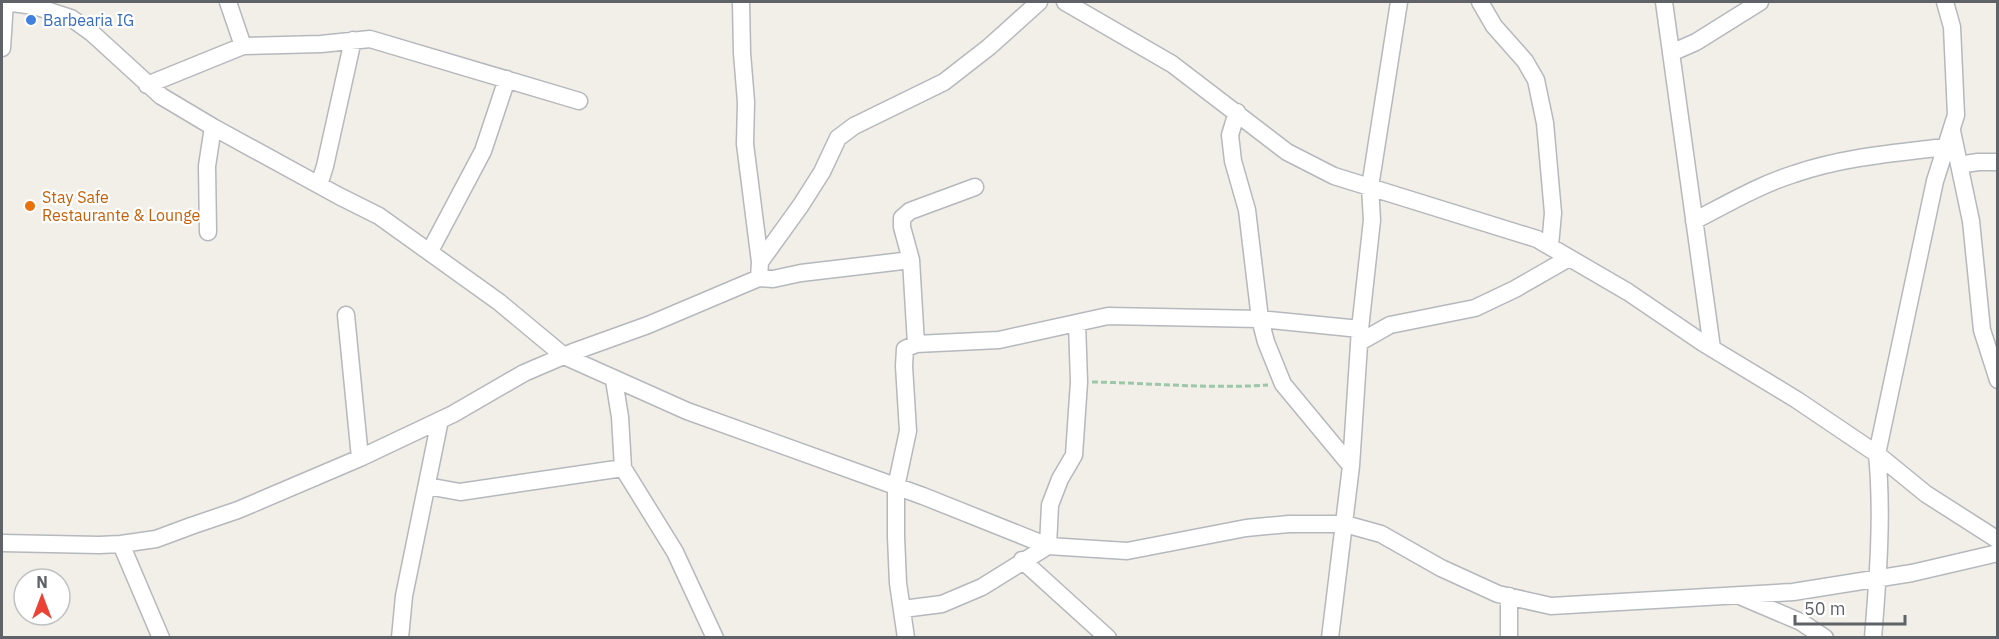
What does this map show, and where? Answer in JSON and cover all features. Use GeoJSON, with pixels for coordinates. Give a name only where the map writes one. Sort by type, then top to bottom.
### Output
{"type":"FeatureCollection","features":[{"type":"Feature","properties":{"kind":"street"},"geometry":{"type":"LineString","coordinates":[[2,48],[5,2],[34,6],[71,18],[92,33],[161,96],[213,127],[379,216],[499,302],[564,356],[687,411],[896,487],[1048,546],[1127,551],[1246,528],[1289,524],[1345,524],[1381,534],[1441,568],[1498,594],[1551,606],[1793,592],[1912,573],[1998,553]]}},
{"type":"Feature","properties":{"kind":"street"},"geometry":{"type":"LineString","coordinates":[[228,2],[243,46]]}},
{"type":"Feature","properties":{"kind":"street"},"geometry":{"type":"LineString","coordinates":[[741,2],[741,43],[746,102],[745,144],[760,270],[773,279],[801,273],[911,260]]}},
{"type":"Feature","properties":{"kind":"street"},"geometry":{"type":"LineString","coordinates":[[2,543],[121,544],[156,538],[220,516],[360,458],[440,420],[524,373],[648,325],[760,270],[817,180],[838,138],[854,126],[944,82],[989,47],[1039,2]]}},
{"type":"Feature","properties":{"kind":"street"},"geometry":{"type":"LineString","coordinates":[[1065,2],[1172,64],[1287,152],[1334,176],[1537,239],[1550,246],[1628,292],[1877,454],[1926,494],[1998,540]]}},
{"type":"Feature","properties":{"kind":"street"},"geometry":{"type":"LineString","coordinates":[[1330,638],[1351,466],[1372,220],[1370,186],[1399,2]]}},
{"type":"Feature","properties":{"kind":"street"},"geometry":{"type":"LineString","coordinates":[[1480,2],[1494,26],[1525,61],[1536,80],[1545,123],[1553,213],[1550,246]]}},
{"type":"Feature","properties":{"kind":"street"},"geometry":{"type":"LineString","coordinates":[[1664,2],[1712,348]]}},
{"type":"Feature","properties":{"kind":"street"},"geometry":{"type":"LineString","coordinates":[[1671,53],[1696,42],[1760,2]]}},
{"type":"Feature","properties":{"kind":"street"},"geometry":{"type":"LineString","coordinates":[[1873,638],[1878,579],[1880,480],[1877,454],[1935,181],[1956,115],[1952,27],[1945,2]]}},
{"type":"Feature","properties":{"kind":"street"},"geometry":{"type":"LineString","coordinates":[[147,85],[243,46],[321,44],[370,39],[579,101]]}},
{"type":"Feature","properties":{"kind":"street"},"geometry":{"type":"LineString","coordinates":[[319,185],[328,156],[353,40]]}},
{"type":"Feature","properties":{"kind":"street"},"geometry":{"type":"LineString","coordinates":[[430,251],[483,151],[507,79]]}},
{"type":"Feature","properties":{"kind":"street"},"geometry":{"type":"LineString","coordinates":[[1237,112],[1230,135],[1233,161],[1247,210],[1260,319],[1266,342],[1283,384],[1351,466]]}},
{"type":"Feature","properties":{"kind":"street"},"geometry":{"type":"LineString","coordinates":[[208,232],[207,166],[213,127]]}},
{"type":"Feature","properties":{"kind":"street"},"geometry":{"type":"LineString","coordinates":[[1952,131],[1971,221],[1982,330],[1998,380]]}},
{"type":"Feature","properties":{"kind":"street"},"geometry":{"type":"LineString","coordinates":[[1694,221],[1742,195],[1795,173],[1853,159],[1945,147]]}},
{"type":"Feature","properties":{"kind":"street"},"geometry":{"type":"LineString","coordinates":[[1959,165],[1998,162]]}},
{"type":"Feature","properties":{"kind":"street"},"geometry":{"type":"LineString","coordinates":[[916,344],[911,260],[902,219],[910,211],[975,187]]}},
{"type":"Feature","properties":{"kind":"street"},"geometry":{"type":"LineString","coordinates":[[906,638],[898,572],[896,487],[908,431],[905,348],[916,344],[999,340],[1108,316],[1260,319],[1361,328],[1390,325],[1475,308],[1515,289],[1569,258]]}},
{"type":"Feature","properties":{"kind":"street"},"geometry":{"type":"LineString","coordinates":[[346,315],[360,458]]}},
{"type":"Feature","properties":{"kind":"street"},"geometry":{"type":"LineString","coordinates":[[1048,546],[1050,505],[1060,479],[1074,455],[1078,382],[1077,323]]}},
{"type":"Feature","properties":{"kind":"street"},"geometry":{"type":"LineString","coordinates":[[1361,328],[1390,325]]}},
{"type":"Feature","properties":{"kind":"street"},"geometry":{"type":"LineString","coordinates":[[614,380],[620,417],[623,468],[675,552],[715,638]]}},
{"type":"Feature","properties":{"kind":"street"},"geometry":{"type":"LineString","coordinates":[[400,638],[404,596],[440,420]]}},
{"type":"Feature","properties":{"kind":"street"},"geometry":{"type":"LineString","coordinates":[[427,486],[460,492],[623,468]]}},
{"type":"Feature","properties":{"kind":"street"},"geometry":{"type":"LineString","coordinates":[[121,544],[161,638]]}},
{"type":"Feature","properties":{"kind":"street"},"geometry":{"type":"LineString","coordinates":[[903,609],[942,604],[982,587],[1022,560],[1048,546]]}},
{"type":"Feature","properties":{"kind":"street"},"geometry":{"type":"LineString","coordinates":[[1022,560],[1108,638]]}},
{"type":"Feature","properties":{"kind":"street"},"geometry":{"type":"LineString","coordinates":[[1509,596],[1509,638]]}},
{"type":"Feature","properties":{"kind":"street"},"geometry":{"type":"LineString","coordinates":[[1738,596],[1802,622],[1826,638]]}},
{"type":"Feature","properties":{"kind":"path"},"geometry":{"type":"LineString","coordinates":[[1078,382],[1230,388],[1283,384]]}},
{"type":"Feature","properties":{"kind":"place","name":"Barbearia IG"},"geometry":{"type":"Point","coordinates":[31,20]}},
{"type":"Feature","properties":{"kind":"place","name":"Stay Safe Restaurante & Lounge"},"geometry":{"type":"Point","coordinates":[30,206]}}]}
